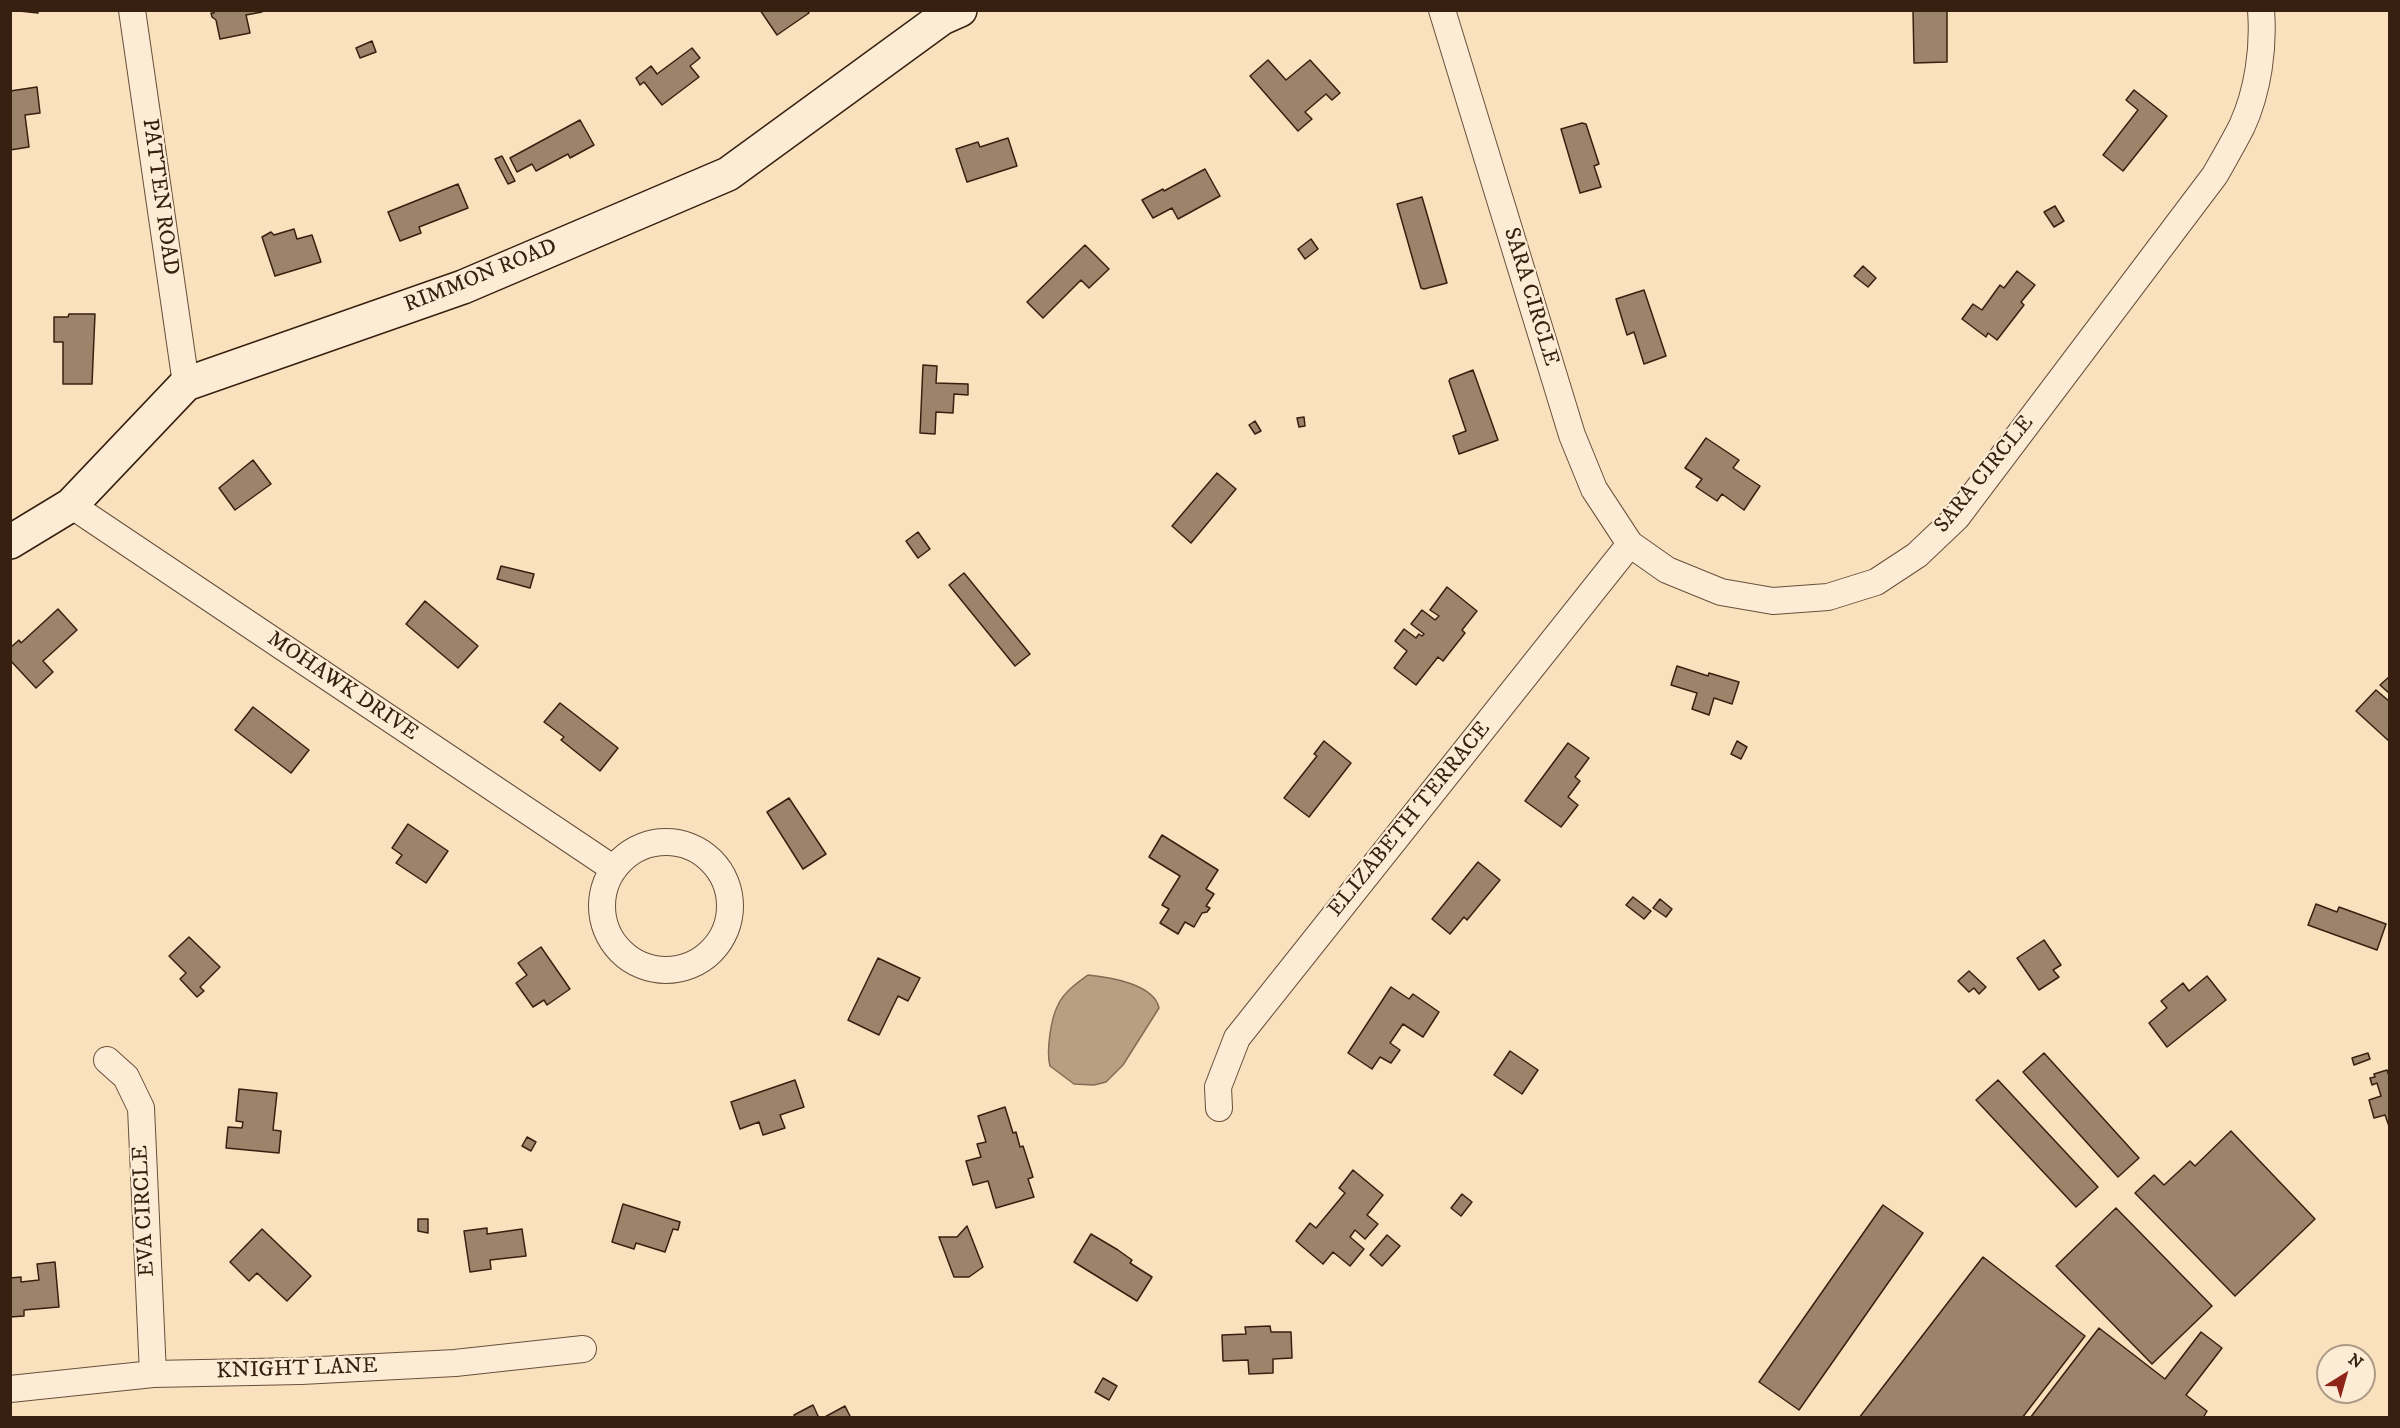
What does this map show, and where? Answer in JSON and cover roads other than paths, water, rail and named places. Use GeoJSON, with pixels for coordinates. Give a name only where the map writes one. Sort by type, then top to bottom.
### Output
{"type":"FeatureCollection","features":[{"type":"Feature","properties":{"kind":"street","name":"PATTEN ROAD"},"geometry":{"type":"LineString","coordinates":[[132,10],[186,384]]}},
{"type":"Feature","properties":{"kind":"street","name":"RIMMON ROAD"},"geometry":{"type":"LineString","coordinates":[[10,542],[71,505],[186,384],[463,287],[728,174],[942,18],[960,10]]}},
{"type":"Feature","properties":{"kind":"street","name":"SARA CIRCLE"},"geometry":{"type":"LineString","coordinates":[[1442,10],[1572,435],[1594,489],[1630,544],[1667,570],[1721,592],[1773,601],[1828,597],[1876,582],[1917,555],[1957,517],[2215,175],[2243,124],[2258,74],[2261,10]]}},
{"type":"Feature","properties":{"kind":"street","name":"MOHAWK DRIVE"},"geometry":{"type":"LineString","coordinates":[[71,505],[614,869]]}},
{"type":"Feature","properties":{"kind":"street","name":"ELIZABETH TERRACE"},"geometry":{"type":"LineString","coordinates":[[1219,1108],[1218,1087],[1221,1074],[1236,1038],[1630,544]]}},
{"type":"Feature","properties":{"kind":"street"},"geometry":{"type":"LineString","coordinates":[[655,843],[676,843],[702,854],[721,875],[729,895],[727,923],[719,941],[704,957],[679,968],[658,970],[632,960],[612,941],[602,915],[603,895],[614,869],[629,854],[655,843]]}},
{"type":"Feature","properties":{"kind":"street","name":"EVA CIRCLE"},"geometry":{"type":"LineString","coordinates":[[107,1060],[126,1077],[141,1108],[153,1374]]}},
{"type":"Feature","properties":{"kind":"street","name":"KNIGHT LANE"},"geometry":{"type":"LineString","coordinates":[[10,1389],[153,1374],[301,1371],[455,1363],[584,1349]]}}]}
